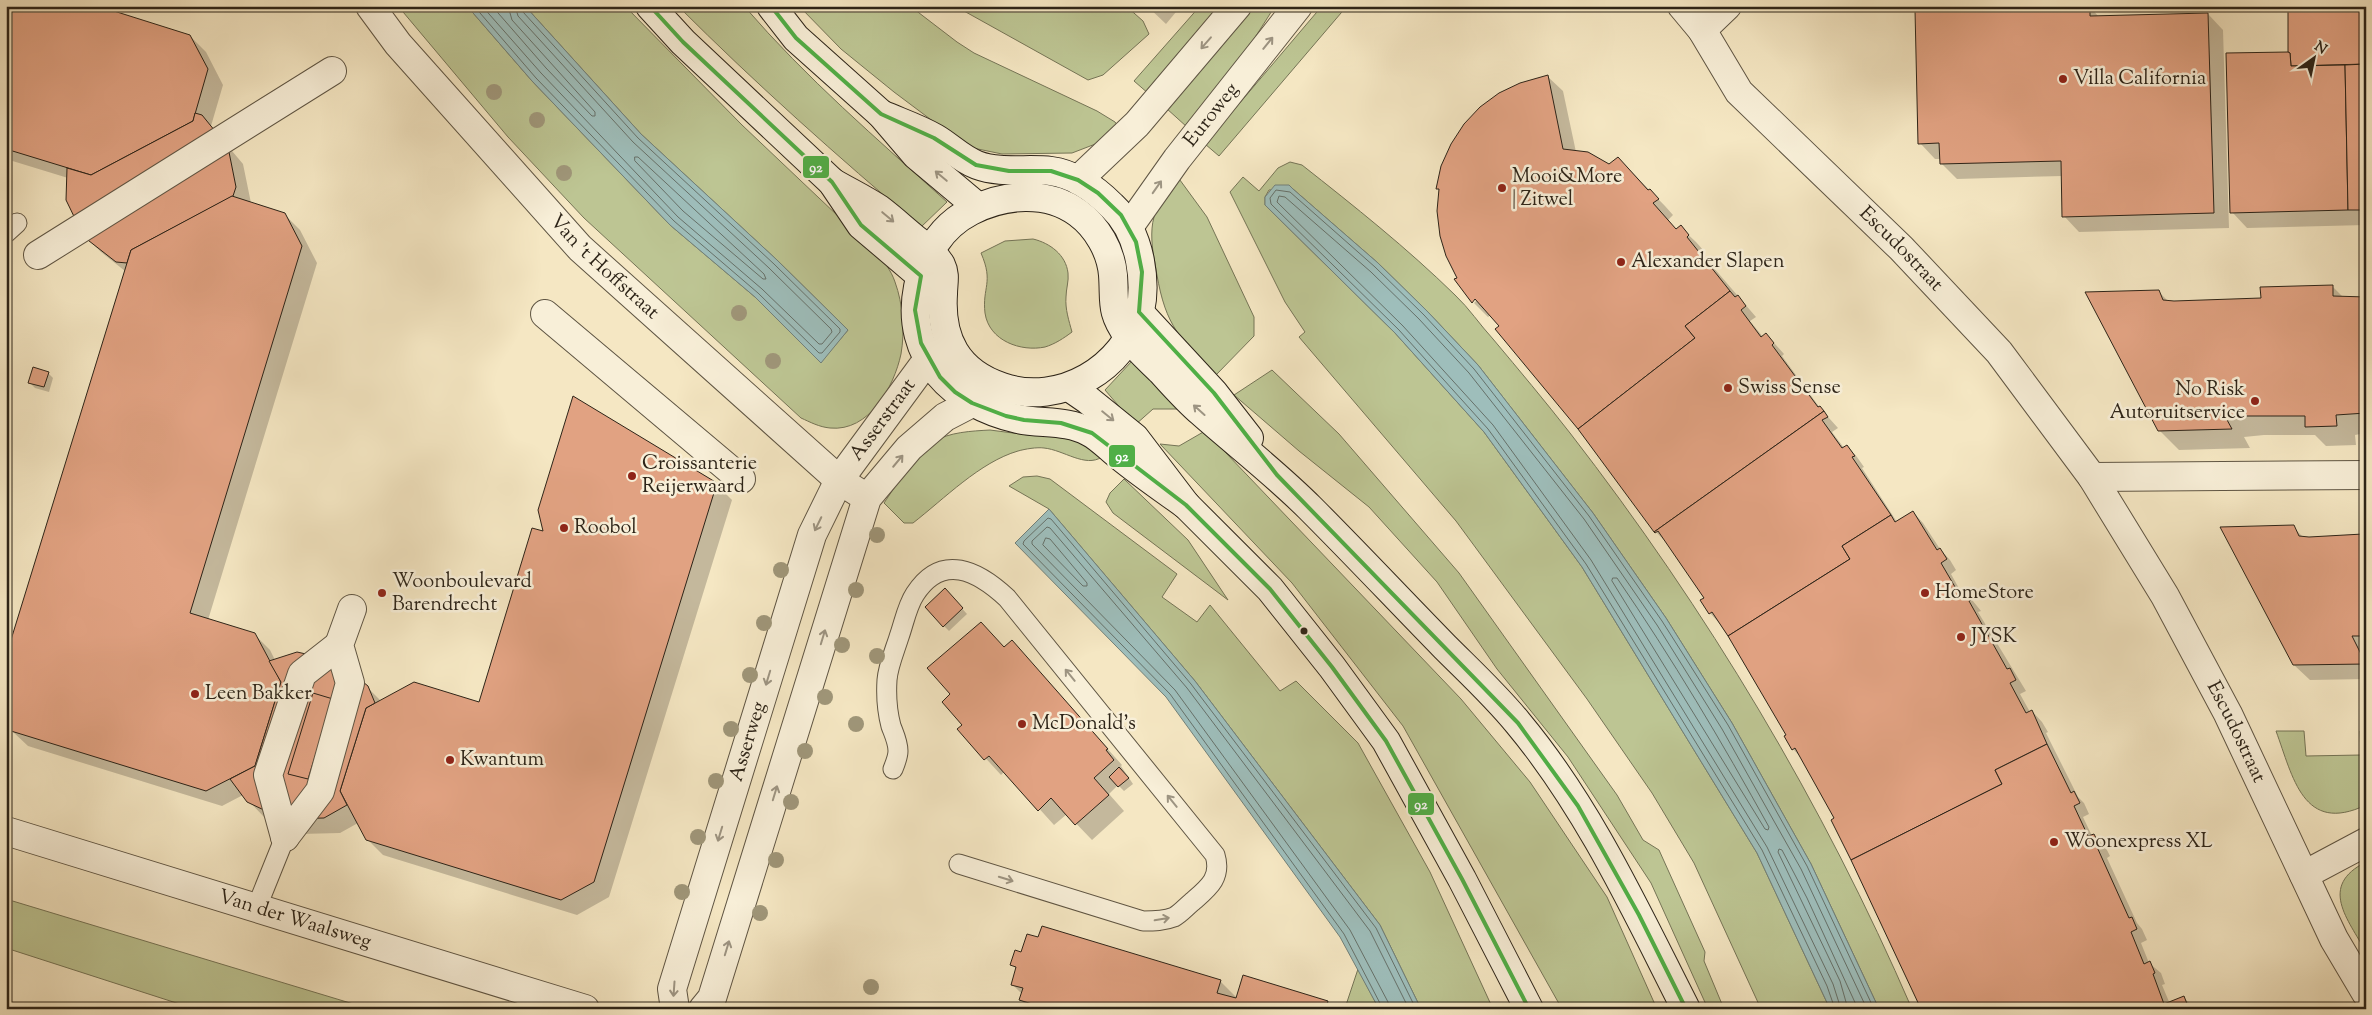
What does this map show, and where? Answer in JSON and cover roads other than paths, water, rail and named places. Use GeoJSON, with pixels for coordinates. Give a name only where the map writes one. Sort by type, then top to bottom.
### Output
{"type":"FeatureCollection","features":[{"type":"Feature","properties":{"kind":"street","name":"Van 't Hoffstraat"},"geometry":{"type":"LineString","coordinates":[[370,6],[398,44],[580,248],[839,480],[867,498]]}},
{"type":"Feature","properties":{"kind":"street"},"geometry":{"type":"LineString","coordinates":[[650,6],[683,42],[832,182],[861,224],[921,276]]}},
{"type":"Feature","properties":{"kind":"street"},"geometry":{"type":"LineString","coordinates":[[771,6],[796,38],[881,114],[916,155],[978,207]]}},
{"type":"Feature","properties":{"kind":"street"},"geometry":{"type":"LineString","coordinates":[[1056,201],[1136,124],[1237,6]]}},
{"type":"Feature","properties":{"kind":"street","name":"Euroweg"},"geometry":{"type":"LineString","coordinates":[[1129,227],[1177,158],[1298,6]]}},
{"type":"Feature","properties":{"kind":"street","name":"Escudostraat"},"geometry":{"type":"LineString","coordinates":[[1682,6],[1698,18],[1739,92],[1901,248],[2000,352],[2092,476],[2165,596],[2224,706],[2334,939],[2366,994]]}},
{"type":"Feature","properties":{"kind":"street"},"geometry":{"type":"LineString","coordinates":[[1698,18],[1727,6]]}},
{"type":"Feature","properties":{"kind":"street"},"geometry":{"type":"LineString","coordinates":[[38,255],[332,71]]}},
{"type":"Feature","properties":{"kind":"street"},"geometry":{"type":"LineString","coordinates":[[832,182],[879,209],[929,250],[940,265],[944,276],[942,294],[944,328],[954,353],[978,375],[1002,387],[1029,392],[1068,388],[1090,377],[1109,363],[1128,337],[1139,312],[1142,294],[1142,272],[1136,242],[1129,227],[1112,205],[1078,180],[1051,171],[990,169],[976,165],[934,138],[881,114]]}},
{"type":"Feature","properties":{"kind":"street"},"geometry":{"type":"LineString","coordinates":[[1186,505],[1118,455],[1092,433],[1060,422],[1024,420],[989,411],[954,392],[940,377],[928,359],[921,343],[916,310],[921,276],[929,250],[954,221],[978,207],[1010,197],[1034,197],[1056,201],[1074,210],[1090,222],[1108,253],[1113,273],[1114,311],[1128,337],[1198,409],[1277,475],[1518,723],[1578,806],[1639,915],[1686,1009]]}},
{"type":"Feature","properties":{"kind":"street"},"geometry":{"type":"LineString","coordinates":[[1139,312],[1214,393],[1277,475]]}},
{"type":"Feature","properties":{"kind":"street"},"geometry":{"type":"LineString","coordinates":[[545,314],[741,479]]}},
{"type":"Feature","properties":{"kind":"street","name":"Asserstraat"},"geometry":{"type":"LineString","coordinates":[[839,480],[928,359]]}},
{"type":"Feature","properties":{"kind":"street","name":"Asserstraat"},"geometry":{"type":"LineString","coordinates":[[867,498],[908,448],[945,417],[1002,387]]}},
{"type":"Feature","properties":{"kind":"street"},"geometry":{"type":"LineString","coordinates":[[1068,388],[1088,400],[1135,438],[1186,505],[1270,589],[1332,667],[1386,741],[1462,878],[1529,1009]]}},
{"type":"Feature","properties":{"kind":"street"},"geometry":{"type":"LineString","coordinates":[[2092,476],[2366,475]]}},
{"type":"Feature","properties":{"kind":"street","name":"Asserweg"},"geometry":{"type":"LineString","coordinates":[[675,1009],[672,989],[812,535],[839,480]]}},
{"type":"Feature","properties":{"kind":"street","name":"Asserweg"},"geometry":{"type":"LineString","coordinates":[[703,1009],[712,998],[867,498]]}},
{"type":"Feature","properties":{"kind":"street"},"geometry":{"type":"LineString","coordinates":[[285,837],[268,775],[302,674],[339,645],[352,609]]}},
{"type":"Feature","properties":{"kind":"street"},"geometry":{"type":"LineString","coordinates":[[285,837],[320,791],[350,684],[339,645]]}},
{"type":"Feature","properties":{"kind":"street","name":"Van der Waalsweg"},"geometry":{"type":"LineString","coordinates":[[6,831],[585,1009]]}},
{"type":"Feature","properties":{"kind":"street"},"geometry":{"type":"LineString","coordinates":[[2304,875],[2366,842]]}},
{"type":"Feature","properties":{"kind":"lane"},"geometry":{"type":"LineString","coordinates":[[893,769],[899,753],[887,707],[887,678],[907,612],[914,594],[930,578],[950,568],[965,570],[978,575],[992,584],[1007,598],[1215,854],[1218,865],[1216,877],[1208,889],[1176,916],[1160,921],[1143,921],[959,864]]}},
{"type":"Feature","properties":{"kind":"lane"},"geometry":{"type":"LineString","coordinates":[[256,909],[285,837]]}},
{"type":"Feature","properties":{"kind":"water"},"geometry":{"type":"Polygon","coordinates":[[[467,6],[525,6],[641,134],[777,260],[848,330],[821,363],[755,297],[670,225],[532,81],[467,6]]]}},
{"type":"Feature","properties":{"kind":"water"},"geometry":{"type":"Polygon","coordinates":[[[1275,185],[1289,185],[1378,263],[1427,311],[1478,365],[1593,513],[1666,618],[1732,723],[1811,864],[1879,1009],[1830,1009],[1757,853],[1582,567],[1484,432],[1395,333],[1265,205],[1265,197],[1275,185]]]}},
{"type":"Feature","properties":{"kind":"water"},"geometry":{"type":"Polygon","coordinates":[[[1049,509],[1195,681],[1380,925],[1421,1009],[1379,1009],[1340,937],[1166,697],[1015,543],[1049,509]]]}},
{"type":"Feature","properties":{"kind":"place","name":"Villa California"},"geometry":{"type":"Point","coordinates":[2063,79]}},
{"type":"Feature","properties":{"kind":"place","name":"Mooi&More | Zitwel"},"geometry":{"type":"Point","coordinates":[1502,188]}},
{"type":"Feature","properties":{"kind":"place","name":"Alexander Slapen"},"geometry":{"type":"Point","coordinates":[1621,262]}},
{"type":"Feature","properties":{"kind":"place","name":"Swiss Sense"},"geometry":{"type":"Point","coordinates":[1728,388]}},
{"type":"Feature","properties":{"kind":"place","name":"No Risk Autoruitservice"},"geometry":{"type":"Point","coordinates":[2255,401]}},
{"type":"Feature","properties":{"kind":"place","name":"Croissanterie Reijerwaard"},"geometry":{"type":"Point","coordinates":[632,476]}},
{"type":"Feature","properties":{"kind":"place","name":"Roobol"},"geometry":{"type":"Point","coordinates":[564,528]}},
{"type":"Feature","properties":{"kind":"place","name":"Woonboulevard Barendrecht"},"geometry":{"type":"Point","coordinates":[382,593]}},
{"type":"Feature","properties":{"kind":"place","name":"HomeStore"},"geometry":{"type":"Point","coordinates":[1925,593]}},
{"type":"Feature","properties":{"kind":"place","name":"JYSK"},"geometry":{"type":"Point","coordinates":[1961,637]}},
{"type":"Feature","properties":{"kind":"place","name":"Leen Bakker"},"geometry":{"type":"Point","coordinates":[195,694]}},
{"type":"Feature","properties":{"kind":"place","name":"McDonald's"},"geometry":{"type":"Point","coordinates":[1022,724]}},
{"type":"Feature","properties":{"kind":"place","name":"Kwantum"},"geometry":{"type":"Point","coordinates":[450,760]}},
{"type":"Feature","properties":{"kind":"place","name":"Woonexpress XL"},"geometry":{"type":"Point","coordinates":[2054,842]}}]}
